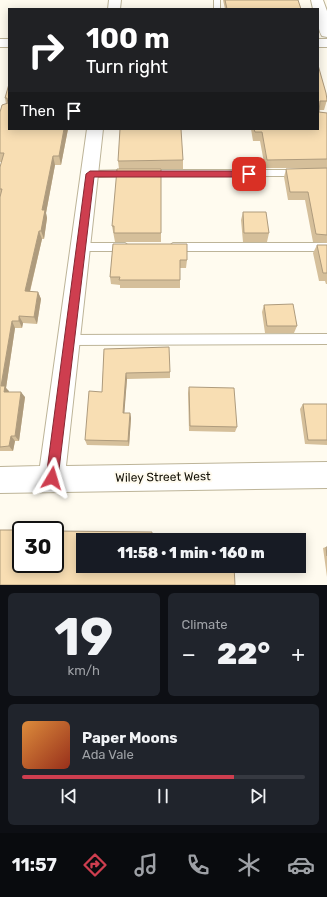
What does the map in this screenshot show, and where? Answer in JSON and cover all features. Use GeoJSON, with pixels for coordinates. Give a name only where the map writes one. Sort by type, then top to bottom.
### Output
{"type":"FeatureCollection","features":[{"type":"Feature","properties":{"kind":"street"},"geometry":{"type":"LineString","coordinates":[[317,0],[327,33]]}},
{"type":"Feature","properties":{"kind":"street"},"geometry":{"type":"LineString","coordinates":[[52,478],[95,130]]}},
{"type":"Feature","properties":{"kind":"street","name":"Wiley Street West"},"geometry":{"type":"LineString","coordinates":[[0,480],[52,478],[327,475]]}},
{"type":"Feature","properties":{"kind":"lane"},"geometry":{"type":"LineString","coordinates":[[90,174],[306,173]]}},
{"type":"Feature","properties":{"kind":"lane"},"geometry":{"type":"LineString","coordinates":[[81,247],[135,247]]}},
{"type":"Feature","properties":{"kind":"lane"},"geometry":{"type":"LineString","coordinates":[[159,247],[327,247]]}},
{"type":"Feature","properties":{"kind":"lane"},"geometry":{"type":"LineString","coordinates":[[69,340],[327,339]]}},
{"type":"Feature","properties":{"kind":"building"},"geometry":{"type":"Polygon","coordinates":[[[225,0],[298,0],[301,8],[227,8],[225,0]]]}},
{"type":"Feature","properties":{"kind":"building"},"geometry":{"type":"Polygon","coordinates":[[[319,68],[327,100],[320,101],[319,112],[319,68]]]}},
{"type":"Feature","properties":{"kind":"building"},"geometry":{"type":"Polygon","coordinates":[[[8,88],[8,103],[7,98],[5,98],[8,88]]]}},
{"type":"Feature","properties":{"kind":"building"},"geometry":{"type":"Polygon","coordinates":[[[8,103],[8,130],[64,130],[59,156],[53,156],[42,210],[45,210],[41,231],[39,231],[25,291],[38,292],[34,317],[19,316],[19,321],[12,321],[1,386],[5,386],[4,392],[21,392],[15,436],[11,436],[9,446],[0,447],[0,197],[2,189],[0,189],[0,167],[4,153],[0,153],[0,112],[2,105],[8,103]]]}},
{"type":"Feature","properties":{"kind":"building"},"geometry":{"type":"Polygon","coordinates":[[[319,112],[327,113],[327,159],[267,160],[262,132],[255,132],[254,130],[319,130],[319,112]]]}},
{"type":"Feature","properties":{"kind":"building"},"geometry":{"type":"Polygon","coordinates":[[[120,130],[181,130],[183,160],[118,161],[120,130]]]}},
{"type":"Feature","properties":{"kind":"building"},"geometry":{"type":"Polygon","coordinates":[[[327,168],[327,235],[316,234],[308,192],[290,192],[286,169],[327,168]]]}},
{"type":"Feature","properties":{"kind":"building"},"geometry":{"type":"Polygon","coordinates":[[[117,169],[161,169],[161,233],[114,233],[114,226],[112,226],[117,169]]]}},
{"type":"Feature","properties":{"kind":"building"},"geometry":{"type":"Polygon","coordinates":[[[243,212],[266,212],[269,233],[244,233],[243,212]]]}},
{"type":"Feature","properties":{"kind":"building"},"geometry":{"type":"Polygon","coordinates":[[[113,244],[187,244],[187,260],[180,260],[180,280],[119,280],[120,277],[110,277],[113,244]]]}},
{"type":"Feature","properties":{"kind":"building"},"geometry":{"type":"Polygon","coordinates":[[[317,245],[327,245],[327,273],[323,273],[317,245]]]}},
{"type":"Feature","properties":{"kind":"building"},"geometry":{"type":"Polygon","coordinates":[[[293,304],[297,326],[267,326],[264,305],[293,304]]]}},
{"type":"Feature","properties":{"kind":"building"},"geometry":{"type":"Polygon","coordinates":[[[169,347],[170,372],[126,373],[123,413],[130,413],[128,441],[85,440],[89,391],[102,392],[104,349],[169,347]]]}},
{"type":"Feature","properties":{"kind":"building"},"geometry":{"type":"Polygon","coordinates":[[[189,387],[234,388],[237,427],[190,426],[189,387]]]}},
{"type":"Feature","properties":{"kind":"building"},"geometry":{"type":"Polygon","coordinates":[[[303,404],[327,404],[327,440],[308,440],[303,404]]]}},
{"type":"Feature","properties":{"kind":"building"},"geometry":{"type":"Polygon","coordinates":[[[0,530],[12,530],[12,573],[64,573],[64,531],[152,532],[76,533],[76,573],[234,573],[235,585],[0,585],[0,530]]]}},
{"type":"Feature","properties":{"kind":"route"},"geometry":{"type":"LineString","coordinates":[[52,478],[90,174],[249,174]]}}]}
